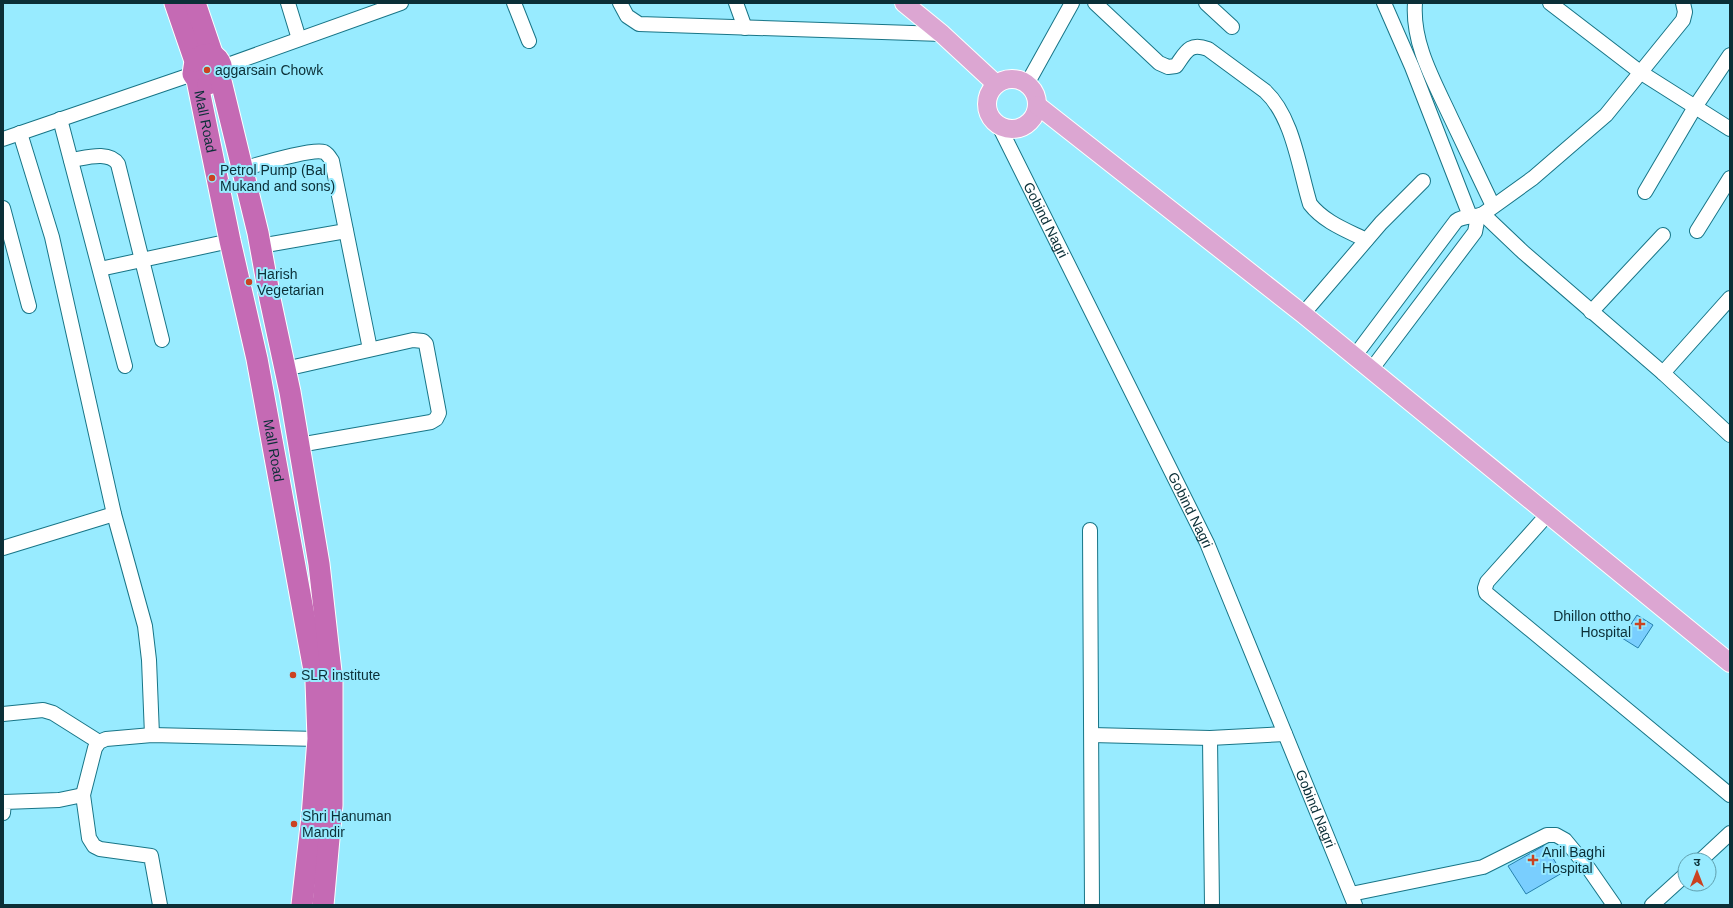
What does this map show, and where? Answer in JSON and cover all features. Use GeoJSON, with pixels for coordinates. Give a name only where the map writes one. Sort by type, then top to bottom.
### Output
{"type":"FeatureCollection","features":[{"type":"Feature","properties":{"kind":"highway","name":"Mall Road"},"geometry":{"type":"LineString","coordinates":[[175,3],[206,69],[230,241],[257,359],[316,681],[318,740],[312,817],[302,905]]}},
{"type":"Feature","properties":{"kind":"highway"},"geometry":{"type":"LineString","coordinates":[[195,3],[206,69],[242,169],[260,246],[285,369],[319,564],[332,681],[332,805],[323,905]]}},
{"type":"Feature","properties":{"kind":"main road"},"geometry":{"type":"LineString","coordinates":[[904,3],[942,34],[996,84]]}},
{"type":"Feature","properties":{"kind":"main road"},"geometry":{"type":"LineString","coordinates":[[1011,79],[1020,80],[1027,84],[1036,97],[1037,105],[1031,121],[1016,129],[999,126],[988,114],[986,105],[987,97],[996,84],[1011,79]]}},
{"type":"Feature","properties":{"kind":"main road"},"geometry":{"type":"LineString","coordinates":[[1037,105],[1303,314],[1730,663]]}},
{"type":"Feature","properties":{"kind":"street"},"geometry":{"type":"LineString","coordinates":[[288,3],[299,39]]}},
{"type":"Feature","properties":{"kind":"street"},"geometry":{"type":"LineString","coordinates":[[3,139],[206,69],[299,39],[400,3]]}},
{"type":"Feature","properties":{"kind":"street"},"geometry":{"type":"LineString","coordinates":[[514,3],[528,41]]}},
{"type":"Feature","properties":{"kind":"street"},"geometry":{"type":"LineString","coordinates":[[620,3],[626,16],[639,24],[942,34]]}},
{"type":"Feature","properties":{"kind":"street"},"geometry":{"type":"LineString","coordinates":[[736,3],[745,28]]}},
{"type":"Feature","properties":{"kind":"street"},"geometry":{"type":"LineString","coordinates":[[1027,84],[1072,3]]}},
{"type":"Feature","properties":{"kind":"street"},"geometry":{"type":"LineString","coordinates":[[1095,3],[1159,62],[1168,67],[1176,66],[1190,48],[1202,46],[1264,91],[1272,98],[1286,123],[1310,204],[1318,214],[1326,220],[1366,240]]}},
{"type":"Feature","properties":{"kind":"street"},"geometry":{"type":"LineString","coordinates":[[1206,3],[1232,27]]}},
{"type":"Feature","properties":{"kind":"street"},"geometry":{"type":"LineString","coordinates":[[1384,3],[1412,67],[1481,213],[1591,312],[1663,373],[1730,436]]}},
{"type":"Feature","properties":{"kind":"street"},"geometry":{"type":"LineString","coordinates":[[1370,370],[1475,232],[1481,213],[1418,43],[1414,20],[1415,3]]}},
{"type":"Feature","properties":{"kind":"street"},"geometry":{"type":"LineString","coordinates":[[1550,3],[1640,72],[1730,129]]}},
{"type":"Feature","properties":{"kind":"street"},"geometry":{"type":"LineString","coordinates":[[1354,357],[1456,221],[1481,213],[1533,178],[1606,115],[1684,20],[1685,12],[1683,3]]}},
{"type":"Feature","properties":{"kind":"street"},"geometry":{"type":"LineString","coordinates":[[1645,192],[1695,107],[1730,56]]}},
{"type":"Feature","properties":{"kind":"street"},"geometry":{"type":"LineString","coordinates":[[60,119],[125,366]]}},
{"type":"Feature","properties":{"kind":"street","name":"Gobind Nagri"},"geometry":{"type":"LineString","coordinates":[[999,126],[1207,543],[1353,900]]}},
{"type":"Feature","properties":{"kind":"street"},"geometry":{"type":"LineString","coordinates":[[20,132],[52,237],[114,514],[145,626],[150,660],[152,735]]}},
{"type":"Feature","properties":{"kind":"street"},"geometry":{"type":"LineString","coordinates":[[242,169],[309,152],[324,152],[332,161],[370,349]]}},
{"type":"Feature","properties":{"kind":"street"},"geometry":{"type":"LineString","coordinates":[[71,160],[102,156],[115,160],[162,340]]}},
{"type":"Feature","properties":{"kind":"street"},"geometry":{"type":"LineString","coordinates":[[1697,231],[1730,178]]}},
{"type":"Feature","properties":{"kind":"street"},"geometry":{"type":"LineString","coordinates":[[1303,314],[1366,240],[1422,181]]}},
{"type":"Feature","properties":{"kind":"street"},"geometry":{"type":"LineString","coordinates":[[3,208],[29,306]]}},
{"type":"Feature","properties":{"kind":"street"},"geometry":{"type":"LineString","coordinates":[[260,246],[346,231]]}},
{"type":"Feature","properties":{"kind":"street"},"geometry":{"type":"LineString","coordinates":[[1591,312],[1663,235]]}},
{"type":"Feature","properties":{"kind":"street"},"geometry":{"type":"LineString","coordinates":[[100,269],[230,241]]}},
{"type":"Feature","properties":{"kind":"street"},"geometry":{"type":"LineString","coordinates":[[1663,373],[1730,298]]}},
{"type":"Feature","properties":{"kind":"street"},"geometry":{"type":"LineString","coordinates":[[285,369],[413,340],[423,341],[426,344],[438,416],[431,422],[299,445]]}},
{"type":"Feature","properties":{"kind":"street"},"geometry":{"type":"LineString","coordinates":[[3,548],[114,514]]}},
{"type":"Feature","properties":{"kind":"street"},"geometry":{"type":"LineString","coordinates":[[1547,514],[1487,582],[1485,588],[1486,594],[1730,795]]}},
{"type":"Feature","properties":{"kind":"street"},"geometry":{"type":"LineString","coordinates":[[1090,530],[1092,905]]}},
{"type":"Feature","properties":{"kind":"street"},"geometry":{"type":"LineString","coordinates":[[3,714],[43,710],[53,713],[100,742]]}},
{"type":"Feature","properties":{"kind":"street"},"geometry":{"type":"LineString","coordinates":[[1092,735],[1210,738],[1285,734]]}},
{"type":"Feature","properties":{"kind":"street"},"geometry":{"type":"LineString","coordinates":[[160,905],[151,856],[114,851],[94,846],[89,838],[83,794],[95,748],[100,742],[106,739],[152,735],[318,740]]}},
{"type":"Feature","properties":{"kind":"street"},"geometry":{"type":"LineString","coordinates":[[1210,738],[1212,905]]}},
{"type":"Feature","properties":{"kind":"street"},"geometry":{"type":"LineString","coordinates":[[3,813],[4,802],[59,800],[83,794]]}},
{"type":"Feature","properties":{"kind":"street"},"geometry":{"type":"LineString","coordinates":[[1710,852],[1730,833]]}},
{"type":"Feature","properties":{"kind":"street"},"geometry":{"type":"LineString","coordinates":[[1353,900],[1483,867],[1546,835],[1556,835],[1565,840],[1614,905]]}},
{"type":"Feature","properties":{"kind":"street"},"geometry":{"type":"LineString","coordinates":[[1652,905],[1677,882]]}},
{"type":"Feature","properties":{"kind":"building"},"geometry":{"type":"Polygon","coordinates":[[[1637,615],[1653,625],[1638,648],[1622,638],[1637,615]]]}},
{"type":"Feature","properties":{"kind":"building"},"geometry":{"type":"Polygon","coordinates":[[[1545,845],[1562,873],[1526,894],[1508,866],[1545,845]]]}},
{"type":"Feature","properties":{"kind":"place","name":"aggarsain Chowk"},"geometry":{"type":"Point","coordinates":[207,70]}},
{"type":"Feature","properties":{"kind":"place","name":"Petrol Pump (Bal Mukand and sons)"},"geometry":{"type":"Point","coordinates":[212,178]}},
{"type":"Feature","properties":{"kind":"place","name":"Harish Vegetarian"},"geometry":{"type":"Point","coordinates":[249,282]}},
{"type":"Feature","properties":{"kind":"place","name":"Dhillon ottho Hospital"},"geometry":{"type":"Point","coordinates":[1640,624]}},
{"type":"Feature","properties":{"kind":"place","name":"SLR institute"},"geometry":{"type":"Point","coordinates":[293,675]}},
{"type":"Feature","properties":{"kind":"place","name":"Shri Hanuman Mandir"},"geometry":{"type":"Point","coordinates":[294,824]}},
{"type":"Feature","properties":{"kind":"place","name":"Anil Baghi Hospital"},"geometry":{"type":"Point","coordinates":[1533,860]}}]}
